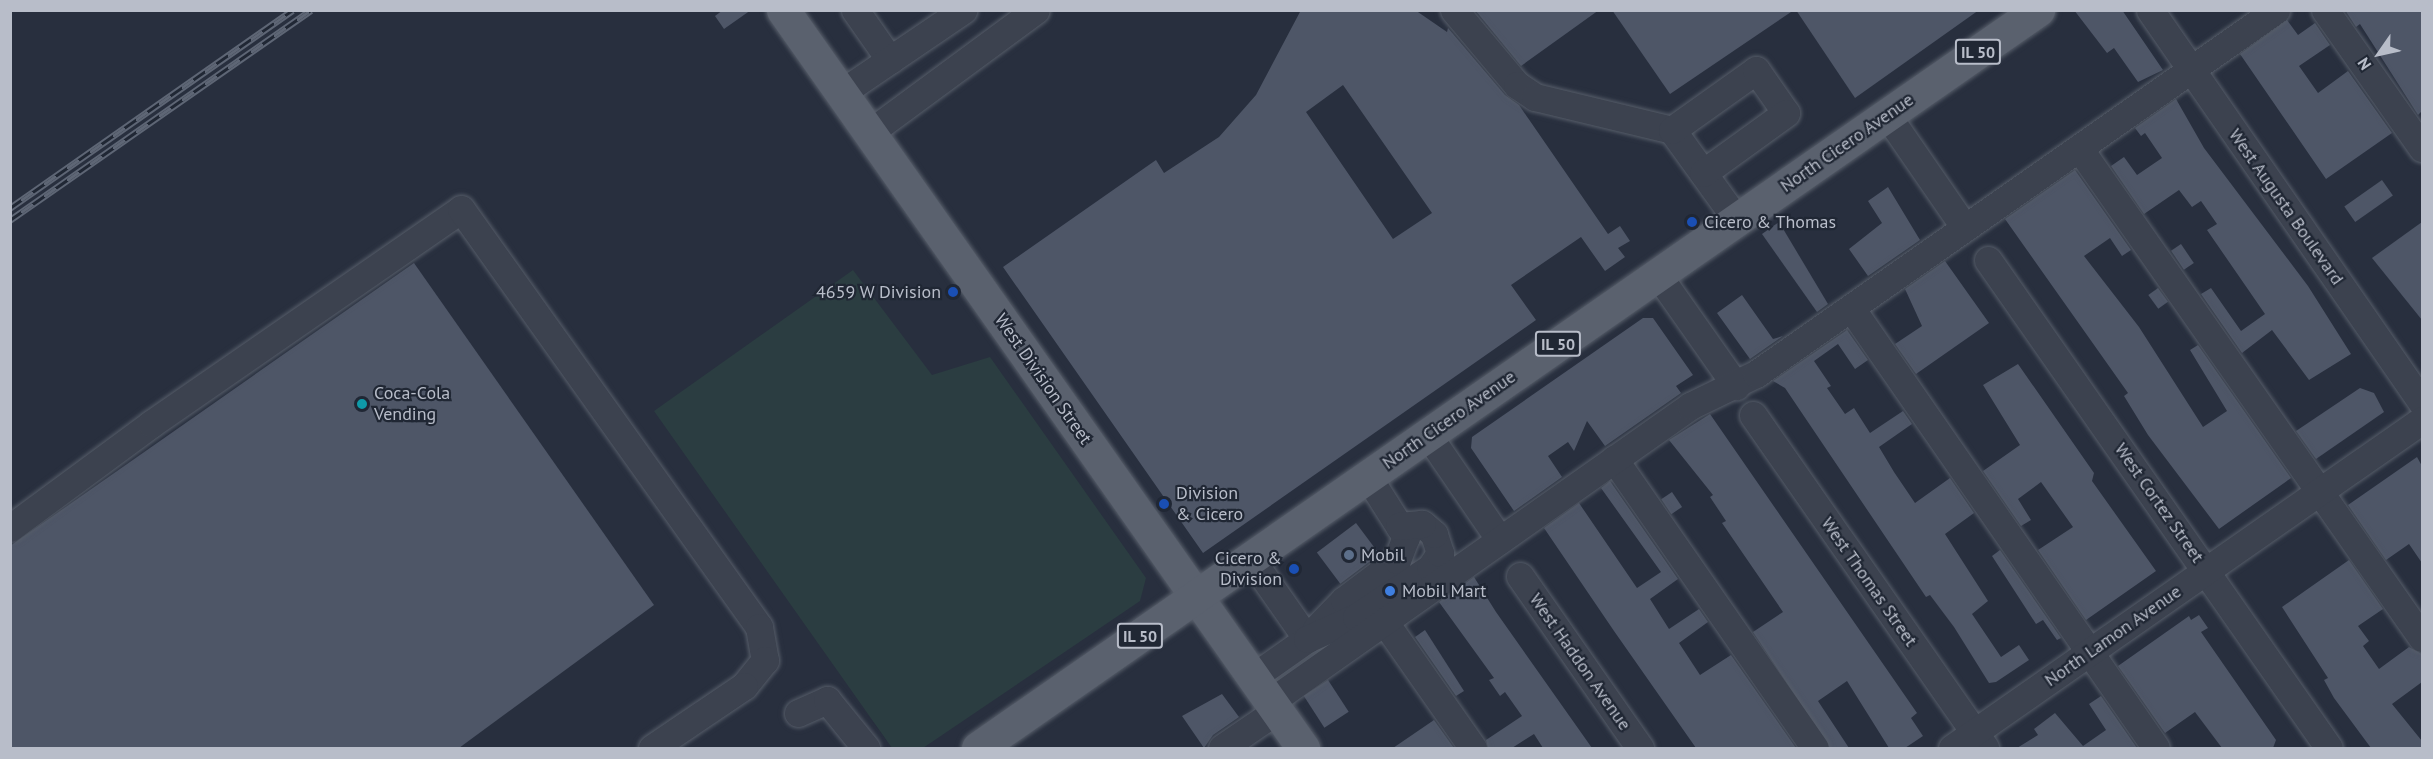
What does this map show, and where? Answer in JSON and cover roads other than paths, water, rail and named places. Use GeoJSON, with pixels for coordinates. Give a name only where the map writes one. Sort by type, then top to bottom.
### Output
{"type":"FeatureCollection","features":[{"type":"Feature","properties":{"kind":"main road","name":"West Division Street"},"geometry":{"type":"LineString","coordinates":[[783,10],[1303,748]]}},
{"type":"Feature","properties":{"kind":"main road","name":"North Cicero Avenue"},"geometry":{"type":"LineString","coordinates":[[978,748],[1887,115],[2024,14]]}},
{"type":"Feature","properties":{"kind":"street"},"geometry":{"type":"LineString","coordinates":[[855,10],[890,60]]}},
{"type":"Feature","properties":{"kind":"street"},"geometry":{"type":"LineString","coordinates":[[841,93],[890,60],[927,20],[963,10]]}},
{"type":"Feature","properties":{"kind":"street"},"geometry":{"type":"LineString","coordinates":[[869,133],[1036,10]]}},
{"type":"Feature","properties":{"kind":"street"},"geometry":{"type":"LineString","coordinates":[[1454,10],[1517,85],[1535,97],[1672,130],[1737,220]]}},
{"type":"Feature","properties":{"kind":"street","name":"West Augusta Boulevard"},"geometry":{"type":"LineString","coordinates":[[2150,10],[2422,403]]}},
{"type":"Feature","properties":{"kind":"street"},"geometry":{"type":"LineString","coordinates":[[1266,696],[1384,621],[1690,406],[1736,386],[1851,308],[2276,10]]}},
{"type":"Feature","properties":{"kind":"street"},"geometry":{"type":"LineString","coordinates":[[2325,10],[2422,148]]}},
{"type":"Feature","properties":{"kind":"street"},"geometry":{"type":"LineString","coordinates":[[1672,130],[1756,70],[1786,113],[1703,173]]}},
{"type":"Feature","properties":{"kind":"street"},"geometry":{"type":"LineString","coordinates":[[1887,115],[1965,228]]}},
{"type":"Feature","properties":{"kind":"street"},"geometry":{"type":"LineString","coordinates":[[2079,148],[2322,490],[2422,638]]}},
{"type":"Feature","properties":{"kind":"street"},"geometry":{"type":"LineString","coordinates":[[10,528],[151,424],[461,209],[759,627],[765,660],[744,686],[652,748]]}},
{"type":"Feature","properties":{"kind":"street","name":"West Cortez Street"},"geometry":{"type":"LineString","coordinates":[[1988,260],[2329,748]]}},
{"type":"Feature","properties":{"kind":"street"},"geometry":{"type":"LineString","coordinates":[[1658,275],[1736,386]]}},
{"type":"Feature","properties":{"kind":"street"},"geometry":{"type":"LineString","coordinates":[[1851,308],[2156,748]]}},
{"type":"Feature","properties":{"kind":"street","name":"West Thomas Street"},"geometry":{"type":"LineString","coordinates":[[1754,415],[1980,741]]}},
{"type":"Feature","properties":{"kind":"street","name":"North Lamon Avenue"},"geometry":{"type":"LineString","coordinates":[[1952,748],[1980,741],[2089,653],[2422,420]]}},
{"type":"Feature","properties":{"kind":"street"},"geometry":{"type":"LineString","coordinates":[[1428,435],[1500,540]]}},
{"type":"Feature","properties":{"kind":"street"},"geometry":{"type":"LineString","coordinates":[[1614,459],[1815,748]]}},
{"type":"Feature","properties":{"kind":"street"},"geometry":{"type":"LineString","coordinates":[[1222,748],[1266,696],[1307,639],[1344,600],[1397,560],[1407,537],[1368,477]]}},
{"type":"Feature","properties":{"kind":"street"},"geometry":{"type":"LineString","coordinates":[[1307,639],[1356,616],[1430,568],[1440,553],[1434,534],[1422,524],[1399,526]]}},
{"type":"Feature","properties":{"kind":"street"},"geometry":{"type":"LineString","coordinates":[[1251,559],[1307,639]]}},
{"type":"Feature","properties":{"kind":"street","name":"West Haddon Avenue"},"geometry":{"type":"LineString","coordinates":[[1520,576],[1640,748]]}},
{"type":"Feature","properties":{"kind":"street"},"geometry":{"type":"LineString","coordinates":[[1384,621],[1473,748]]}},
{"type":"Feature","properties":{"kind":"street"},"geometry":{"type":"LineString","coordinates":[[798,713],[827,700],[866,748]]}},
{"type":"Feature","properties":{"kind":"railway"},"geometry":{"type":"LineString","coordinates":[[10,208],[293,10]]}},
{"type":"Feature","properties":{"kind":"railway"},"geometry":{"type":"LineString","coordinates":[[10,220],[311,10]]}},
{"type":"Feature","properties":{"kind":"place","name":"Cicero & Thomas"},"geometry":{"type":"Point","coordinates":[1692,222]}},
{"type":"Feature","properties":{"kind":"place","name":"4659 W Division"},"geometry":{"type":"Point","coordinates":[953,292]}},
{"type":"Feature","properties":{"kind":"place","name":"Coca-Cola Vending"},"geometry":{"type":"Point","coordinates":[362,404]}},
{"type":"Feature","properties":{"kind":"place","name":"Division & Cicero"},"geometry":{"type":"Point","coordinates":[1164,504]}},
{"type":"Feature","properties":{"kind":"place","name":"Mobil"},"geometry":{"type":"Point","coordinates":[1349,555]}},
{"type":"Feature","properties":{"kind":"place","name":"Cicero & Division"},"geometry":{"type":"Point","coordinates":[1294,569]}},
{"type":"Feature","properties":{"kind":"place","name":"Mobil Mart"},"geometry":{"type":"Point","coordinates":[1390,591]}}]}
